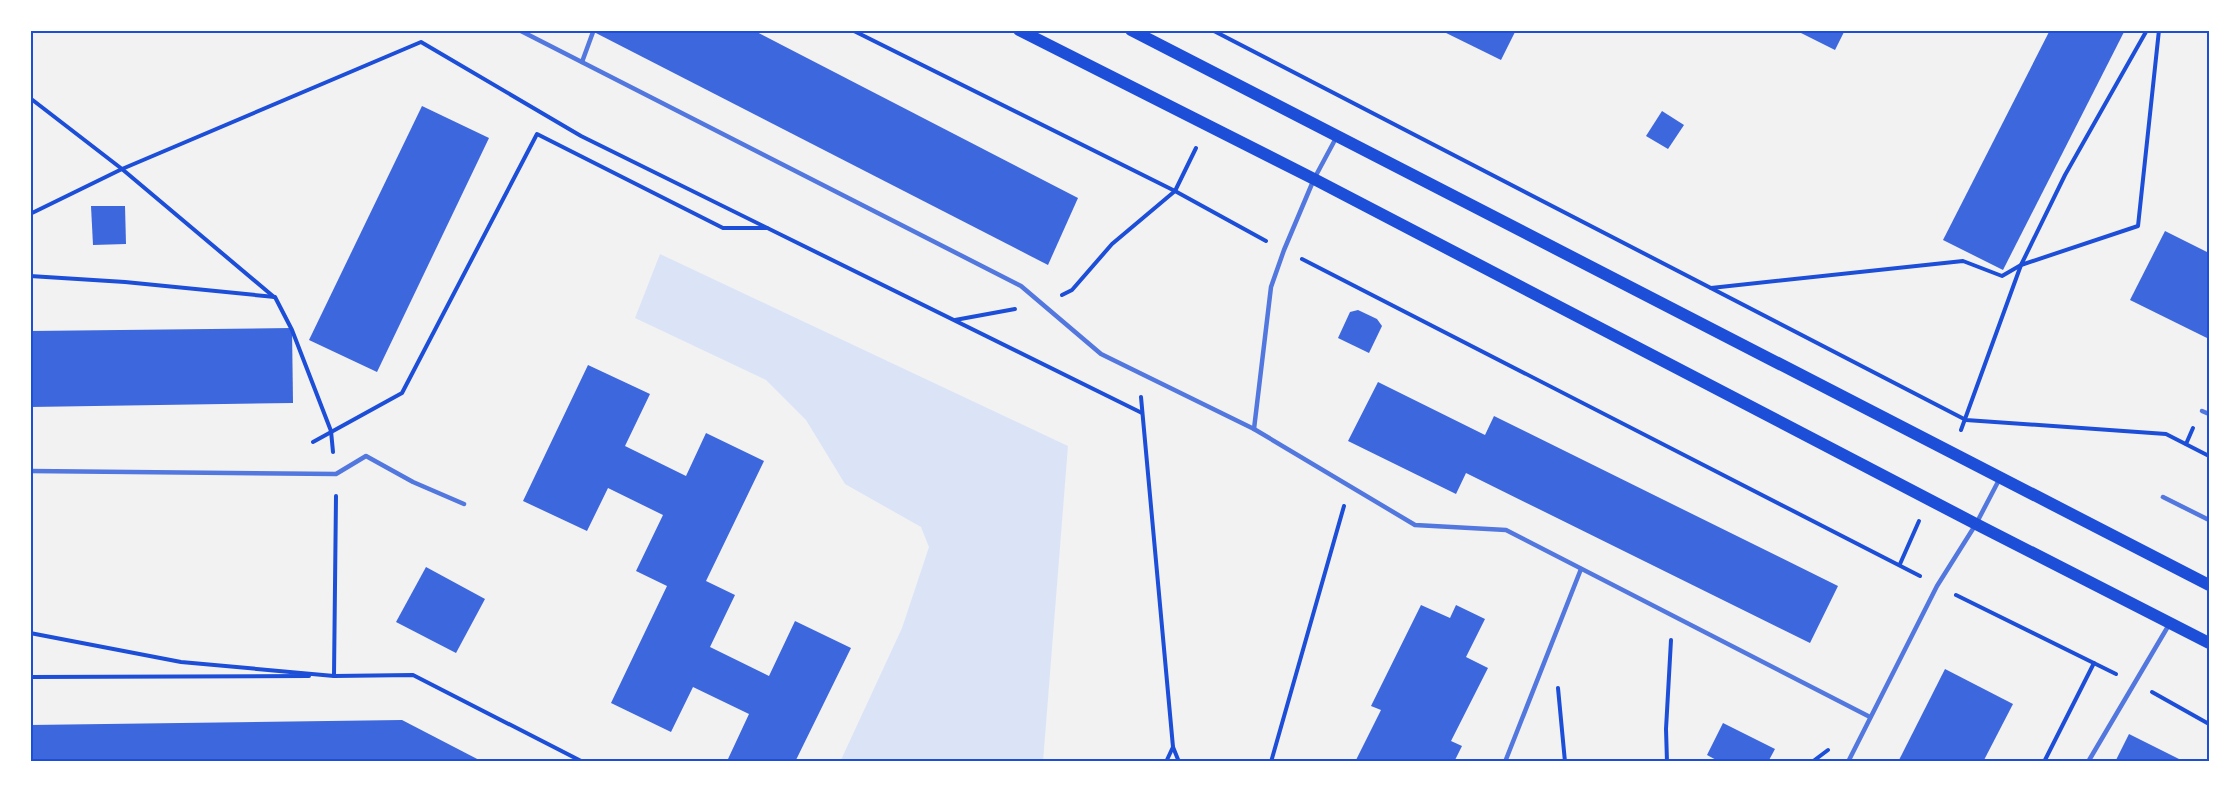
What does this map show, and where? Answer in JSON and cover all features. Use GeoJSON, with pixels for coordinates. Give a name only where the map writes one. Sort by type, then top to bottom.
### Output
{"type":"FeatureCollection","features":[{"type":"Feature","properties":{"kind":"main road"},"geometry":{"type":"LineString","coordinates":[[1019,30],[1314,179],[2209,644]]}},
{"type":"Feature","properties":{"kind":"main road"},"geometry":{"type":"LineString","coordinates":[[1131,30],[2209,585]]}},
{"type":"Feature","properties":{"kind":"lane"},"geometry":{"type":"LineString","coordinates":[[519,30],[1021,286],[1101,354],[1254,429],[1415,525],[1506,530],[1870,717]]}},
{"type":"Feature","properties":{"kind":"lane"},"geometry":{"type":"LineString","coordinates":[[582,62],[593,32]]}},
{"type":"Feature","properties":{"kind":"lane"},"geometry":{"type":"LineString","coordinates":[[1254,429],[1271,287],[1314,179],[1337,135]]}},
{"type":"Feature","properties":{"kind":"lane"},"geometry":{"type":"LineString","coordinates":[[2202,411],[2209,414]]}},
{"type":"Feature","properties":{"kind":"lane"},"geometry":{"type":"LineString","coordinates":[[30,471],[336,474],[366,456],[413,482],[464,504]]}},
{"type":"Feature","properties":{"kind":"lane"},"geometry":{"type":"LineString","coordinates":[[1848,762],[1937,586],[1976,524],[2000,478]]}},
{"type":"Feature","properties":{"kind":"lane"},"geometry":{"type":"LineString","coordinates":[[2163,497],[2209,520]]}},
{"type":"Feature","properties":{"kind":"lane"},"geometry":{"type":"LineString","coordinates":[[1505,762],[1581,569]]}},
{"type":"Feature","properties":{"kind":"lane"},"geometry":{"type":"LineString","coordinates":[[2088,762],[2170,623]]}},
{"type":"Feature","properties":{"kind":"path"},"geometry":{"type":"LineString","coordinates":[[852,30],[1175,191],[1284,250],[1900,564],[1937,586],[2135,683],[2209,724]]}},
{"type":"Feature","properties":{"kind":"path"},"geometry":{"type":"LineString","coordinates":[[1212,30],[1966,420],[2166,434],[2209,456]]}},
{"type":"Feature","properties":{"kind":"path"},"geometry":{"type":"LineString","coordinates":[[1966,420],[2021,265],[2065,175],[2147,30]]}},
{"type":"Feature","properties":{"kind":"path"},"geometry":{"type":"LineString","coordinates":[[1711,288],[1963,261],[2001,276],[2021,265],[2138,226],[2159,30]]}},
{"type":"Feature","properties":{"kind":"path"},"geometry":{"type":"LineString","coordinates":[[30,214],[122,169],[422,42],[581,136],[1142,413]]}},
{"type":"Feature","properties":{"kind":"path"},"geometry":{"type":"LineString","coordinates":[[30,98],[122,169],[275,297]]}},
{"type":"Feature","properties":{"kind":"path"},"geometry":{"type":"LineString","coordinates":[[313,442],[402,393],[537,134],[723,228],[768,228]]}},
{"type":"Feature","properties":{"kind":"path"},"geometry":{"type":"LineString","coordinates":[[953,320],[1042,304],[1072,290],[1112,244],[1175,191]]}},
{"type":"Feature","properties":{"kind":"path"},"geometry":{"type":"LineString","coordinates":[[1139,373],[1173,747],[1179,762]]}},
{"type":"Feature","properties":{"kind":"path"},"geometry":{"type":"LineString","coordinates":[[1271,762],[1350,486]]}},
{"type":"Feature","properties":{"kind":"path"},"geometry":{"type":"LineString","coordinates":[[1667,762],[1666,729],[1673,616]]}},
{"type":"Feature","properties":{"kind":"path"},"geometry":{"type":"LineString","coordinates":[[2044,762],[2094,663]]}},
{"type":"Feature","properties":{"kind":"path"},"geometry":{"type":"LineString","coordinates":[[30,677],[413,675],[583,762]]}},
{"type":"Feature","properties":{"kind":"path"},"geometry":{"type":"LineString","coordinates":[[1557,685],[1565,762]]}},
{"type":"Feature","properties":{"kind":"path"},"geometry":{"type":"LineString","coordinates":[[1166,762],[1173,747]]}},
{"type":"Feature","properties":{"kind":"shaded area"},"geometry":{"type":"Polygon","coordinates":[[[660,254],[1068,446],[1043,762],[840,762],[902,628],[929,547],[921,527],[845,484],[806,420],[766,380],[635,318],[660,254]]]}},
{"type":"Feature","properties":{"kind":"building"},"geometry":{"type":"Polygon","coordinates":[[[590,30],[753,30],[1078,198],[1048,265],[590,30]]]}},
{"type":"Feature","properties":{"kind":"building"},"geometry":{"type":"Polygon","coordinates":[[[1440,30],[1516,30],[1501,60],[1440,30]]]}},
{"type":"Feature","properties":{"kind":"building"},"geometry":{"type":"Polygon","coordinates":[[[1795,30],[1845,30],[1835,50],[1795,30]]]}},
{"type":"Feature","properties":{"kind":"building"},"geometry":{"type":"Polygon","coordinates":[[[2050,30],[2125,30],[2003,270],[1943,240],[2050,30]]]}},
{"type":"Feature","properties":{"kind":"building"},"geometry":{"type":"Polygon","coordinates":[[[422,106],[489,138],[377,372],[309,340],[422,106]]]}},
{"type":"Feature","properties":{"kind":"building"},"geometry":{"type":"Polygon","coordinates":[[[1662,111],[1684,125],[1668,149],[1646,136],[1662,111]]]}},
{"type":"Feature","properties":{"kind":"building"},"geometry":{"type":"Polygon","coordinates":[[[91,206],[125,206],[126,244],[93,245],[91,206]]]}},
{"type":"Feature","properties":{"kind":"building"},"geometry":{"type":"Polygon","coordinates":[[[2165,231],[2209,253],[2209,339],[2130,300],[2165,231]]]}},
{"type":"Feature","properties":{"kind":"building"},"geometry":{"type":"Polygon","coordinates":[[[1358,310],[1377,319],[1382,326],[1369,353],[1338,338],[1350,312],[1358,310]]]}},
{"type":"Feature","properties":{"kind":"building"},"geometry":{"type":"Polygon","coordinates":[[[292,328],[293,403],[30,407],[30,331],[292,328]]]}},
{"type":"Feature","properties":{"kind":"building"},"geometry":{"type":"Polygon","coordinates":[[[588,365],[650,394],[625,446],[686,476],[706,433],[764,461],[706,581],[735,595],[710,647],[769,676],[795,621],[851,648],[795,762],[734,762],[728,759],[749,714],[693,687],[671,732],[611,703],[667,586],[636,571],[663,515],[608,488],[587,531],[523,501],[588,365]]]}},
{"type":"Feature","properties":{"kind":"building"},"geometry":{"type":"Polygon","coordinates":[[[1378,382],[1485,435],[1494,416],[1838,586],[1810,643],[1466,473],[1456,494],[1348,441],[1378,382]]]}},
{"type":"Feature","properties":{"kind":"building"},"geometry":{"type":"Polygon","coordinates":[[[426,567],[485,599],[456,653],[396,622],[426,567]]]}},
{"type":"Feature","properties":{"kind":"building"},"geometry":{"type":"Polygon","coordinates":[[[1421,605],[1450,618],[1456,605],[1485,619],[1466,657],[1488,668],[1451,741],[1462,746],[1454,762],[1355,762],[1381,710],[1371,706],[1421,605]]]}},
{"type":"Feature","properties":{"kind":"building"},"geometry":{"type":"Polygon","coordinates":[[[1945,669],[2013,704],[1983,762],[1898,762],[1945,669]]]}},
{"type":"Feature","properties":{"kind":"building"},"geometry":{"type":"Polygon","coordinates":[[[402,720],[483,762],[30,762],[30,725],[402,720]]]}},
{"type":"Feature","properties":{"kind":"building"},"geometry":{"type":"Polygon","coordinates":[[[1723,723],[1775,749],[1768,762],[1720,762],[1707,755],[1723,723]]]}},
{"type":"Feature","properties":{"kind":"building"},"geometry":{"type":"Polygon","coordinates":[[[2129,734],[2185,762],[2115,762],[2129,734]]]}}]}
